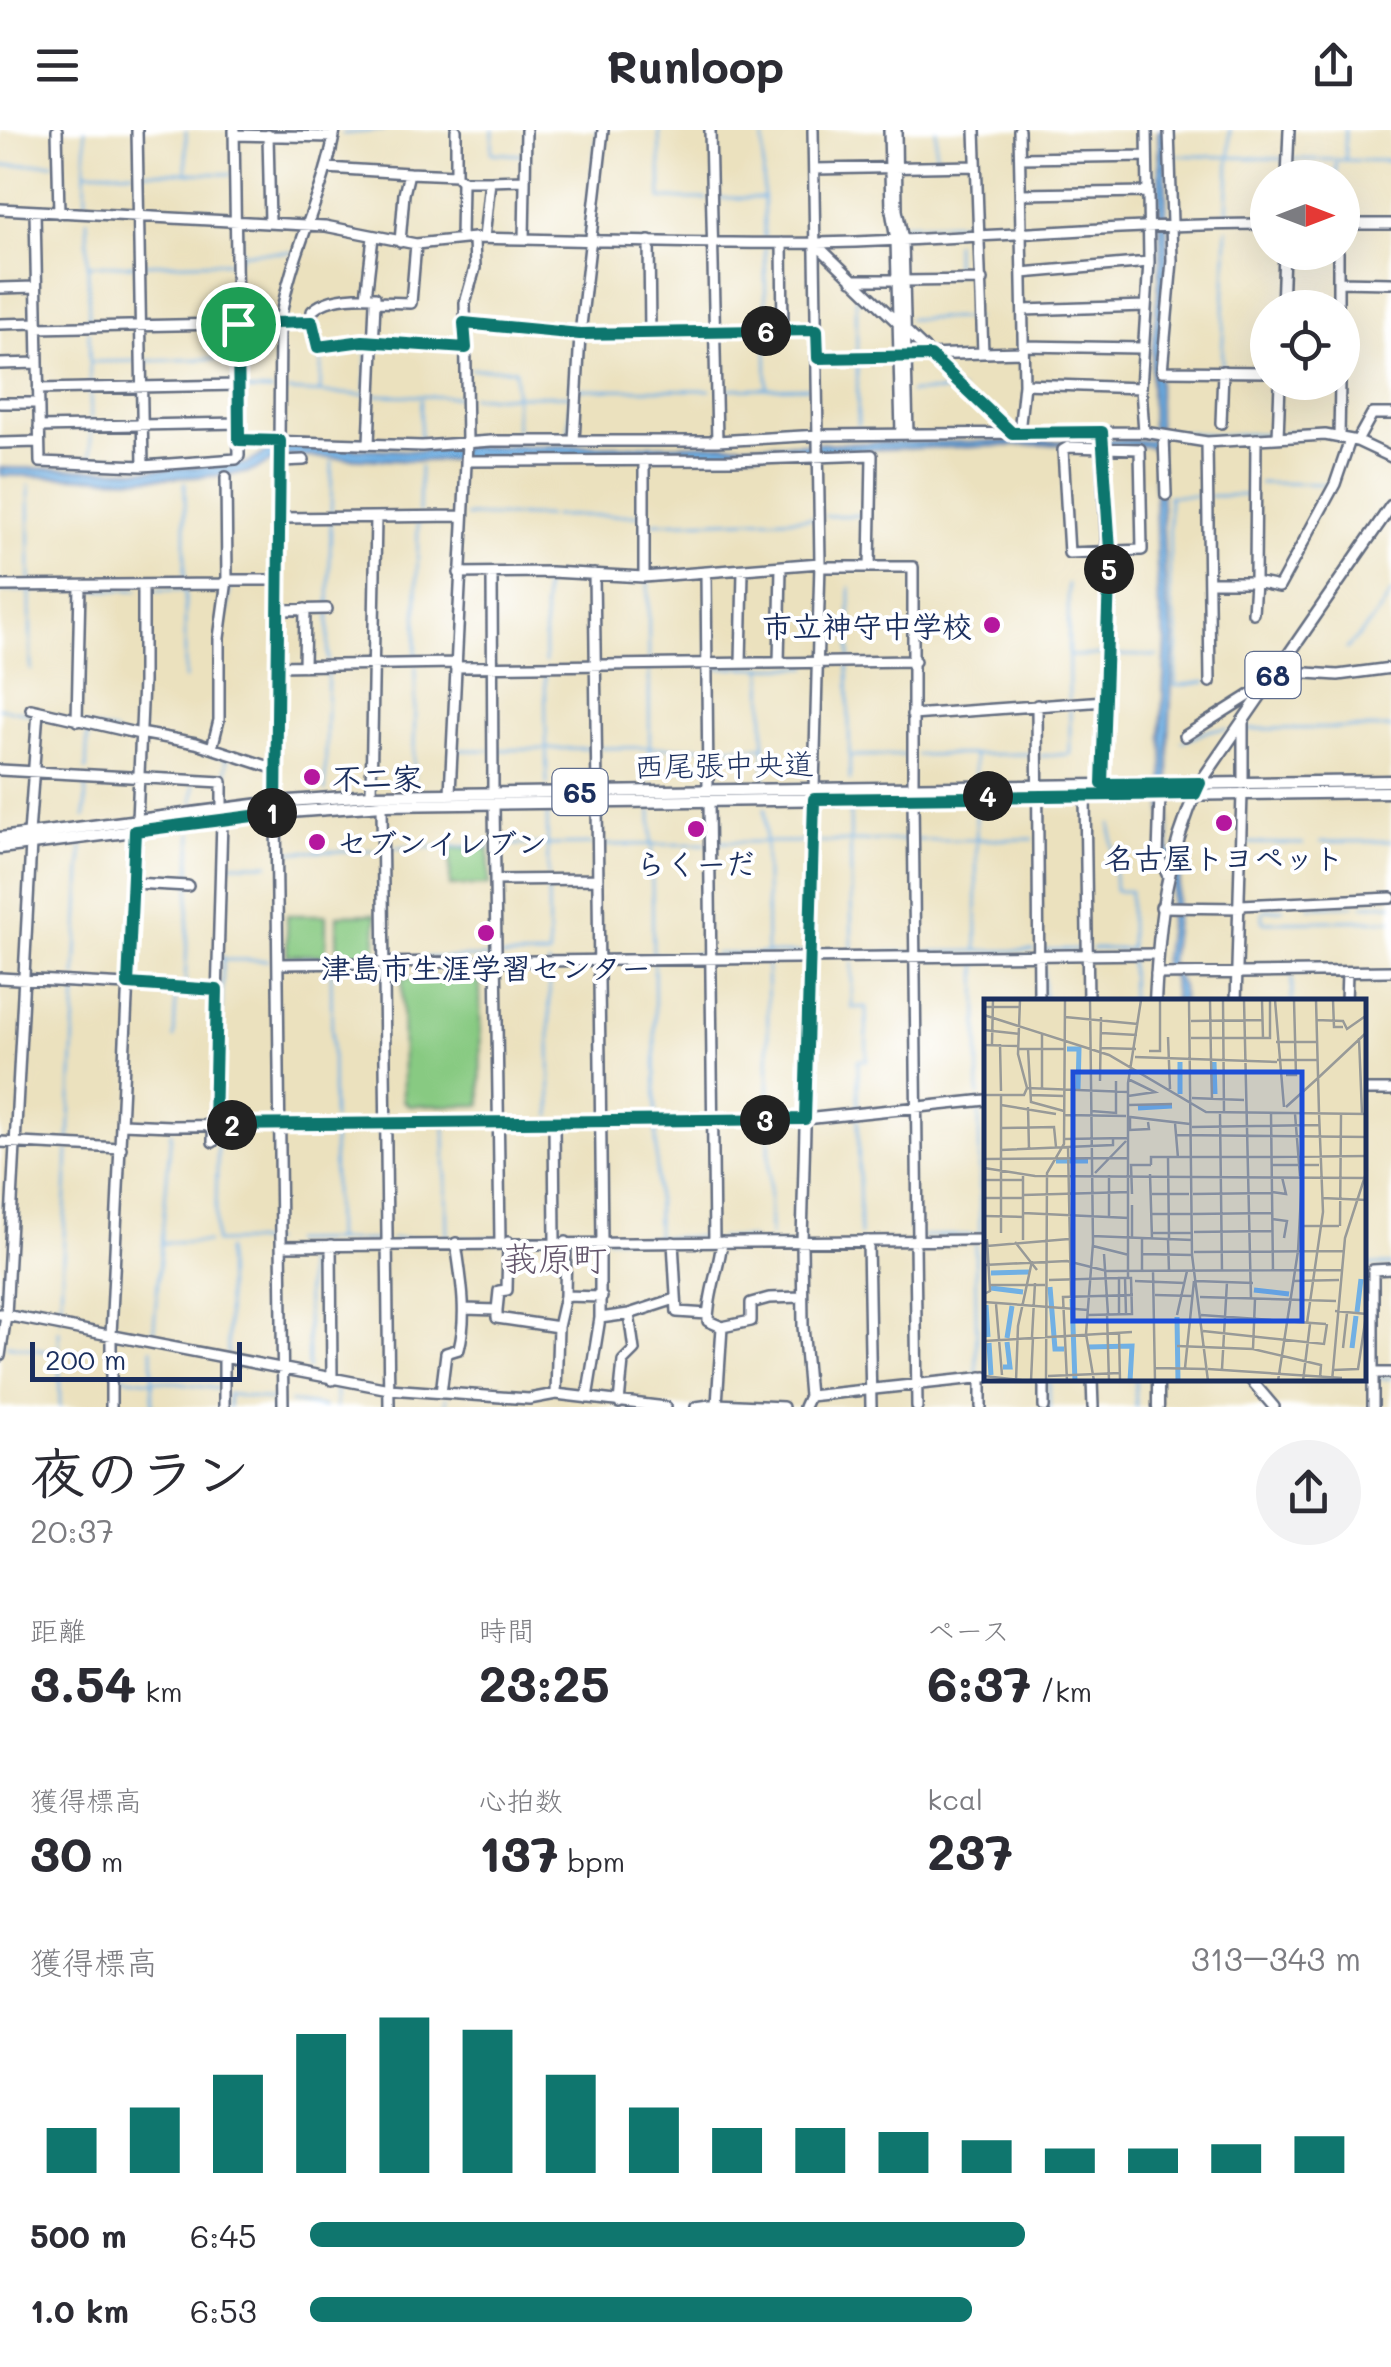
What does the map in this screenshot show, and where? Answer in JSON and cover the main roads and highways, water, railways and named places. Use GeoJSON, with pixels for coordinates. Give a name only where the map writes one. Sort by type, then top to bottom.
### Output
{"type":"FeatureCollection","features":[{"type":"Feature","properties":{"kind":"main road","name":"68"},"geometry":{"type":"LineString","coordinates":[[1155,999],[1167,974],[1157,954],[1168,907],[1168,870],[1198,789],[1391,506]]}},
{"type":"Feature","properties":{"kind":"main road","name":"西尾張中央道"},"geometry":{"type":"LineString","coordinates":[[1036,790],[1085,796],[1391,781]]}},
{"type":"Feature","properties":{"kind":"main road","name":"西尾張中央道"},"geometry":{"type":"LineString","coordinates":[[276,807],[493,798],[1036,790],[1102,784],[1165,790]]}},
{"type":"Feature","properties":{"kind":"main road","name":"西尾張中央道"},"geometry":{"type":"LineString","coordinates":[[1242,788],[1391,792]]}},
{"type":"Feature","properties":{"kind":"main road","name":"西尾張中央道"},"geometry":{"type":"LineString","coordinates":[[0,848],[30,839],[370,795],[493,798]]}},
{"type":"Feature","properties":{"kind":"main road","name":"西尾張中央道"},"geometry":{"type":"LineString","coordinates":[[0,838],[30,839]]}},
{"type":"Feature","properties":{"kind":"water"},"geometry":{"type":"Polygon","coordinates":[[[1158,130],[1165,130],[1167,260],[1158,416],[1166,600],[1174,637],[1169,850],[1181,866],[1170,963],[1182,987],[1182,999],[1175,999],[1173,979],[1163,966],[1175,869],[1162,854],[1161,737],[1166,642],[1158,601],[1154,452],[1149,446],[1069,444],[419,461],[287,456],[250,472],[214,476],[0,475],[0,468],[151,470],[247,464],[272,449],[288,446],[421,451],[464,447],[1152,440],[1151,366],[1161,259],[1158,130]]]}},
{"type":"Feature","properties":{"kind":"waterway"},"geometry":{"type":"LineString","coordinates":[[85,130],[86,207]]}},
{"type":"Feature","properties":{"kind":"waterway"},"geometry":{"type":"LineString","coordinates":[[238,130],[255,131]]}},
{"type":"Feature","properties":{"kind":"waterway"},"geometry":{"type":"LineString","coordinates":[[343,134],[384,130]]}},
{"type":"Feature","properties":{"kind":"waterway"},"geometry":{"type":"LineString","coordinates":[[493,130],[492,153],[523,155]]}},
{"type":"Feature","properties":{"kind":"waterway"},"geometry":{"type":"LineString","coordinates":[[585,236],[598,130]]}},
{"type":"Feature","properties":{"kind":"waterway"},"geometry":{"type":"LineString","coordinates":[[659,130],[661,199],[707,199]]}},
{"type":"Feature","properties":{"kind":"waterway"},"geometry":{"type":"LineString","coordinates":[[763,130],[764,237]]}},
{"type":"Feature","properties":{"kind":"waterway"},"geometry":{"type":"LineString","coordinates":[[936,130],[936,163]]}},
{"type":"Feature","properties":{"kind":"waterway"},"geometry":{"type":"LineString","coordinates":[[1227,219],[1230,130]]}},
{"type":"Feature","properties":{"kind":"waterway"},"geometry":{"type":"LineString","coordinates":[[1345,130],[1345,158]]}},
{"type":"Feature","properties":{"kind":"waterway"},"geometry":{"type":"LineString","coordinates":[[186,132],[186,171]]}},
{"type":"Feature","properties":{"kind":"waterway"},"geometry":{"type":"LineString","coordinates":[[1172,155],[1283,159]]}},
{"type":"Feature","properties":{"kind":"waterway"},"geometry":{"type":"LineString","coordinates":[[1294,159],[1391,161]]}},
{"type":"Feature","properties":{"kind":"waterway"},"geometry":{"type":"LineString","coordinates":[[0,166],[53,163]]}},
{"type":"Feature","properties":{"kind":"waterway"},"geometry":{"type":"LineString","coordinates":[[86,171],[133,172]]}},
{"type":"Feature","properties":{"kind":"waterway"},"geometry":{"type":"LineString","coordinates":[[141,172],[231,174]]}},
{"type":"Feature","properties":{"kind":"waterway"},"geometry":{"type":"LineString","coordinates":[[715,198],[762,198]]}},
{"type":"Feature","properties":{"kind":"waterway"},"geometry":{"type":"LineString","coordinates":[[87,219],[89,323]]}},
{"type":"Feature","properties":{"kind":"waterway"},"geometry":{"type":"LineString","coordinates":[[904,224],[973,222]]}},
{"type":"Feature","properties":{"kind":"waterway"},"geometry":{"type":"LineString","coordinates":[[1222,366],[1227,229]]}},
{"type":"Feature","properties":{"kind":"waterway"},"geometry":{"type":"LineString","coordinates":[[240,259],[241,230]]}},
{"type":"Feature","properties":{"kind":"waterway"},"geometry":{"type":"LineString","coordinates":[[955,243],[955,275]]}},
{"type":"Feature","properties":{"kind":"waterway"},"geometry":{"type":"LineString","coordinates":[[575,327],[584,244]]}},
{"type":"Feature","properties":{"kind":"waterway"},"geometry":{"type":"LineString","coordinates":[[765,249],[766,326]]}},
{"type":"Feature","properties":{"kind":"waterway"},"geometry":{"type":"LineString","coordinates":[[242,253],[291,252]]}},
{"type":"Feature","properties":{"kind":"waterway"},"geometry":{"type":"LineString","coordinates":[[143,264],[234,262]]}},
{"type":"Feature","properties":{"kind":"waterway"},"geometry":{"type":"LineString","coordinates":[[88,265],[134,265]]}},
{"type":"Feature","properties":{"kind":"waterway"},"geometry":{"type":"LineString","coordinates":[[856,289],[857,353]]}},
{"type":"Feature","properties":{"kind":"waterway"},"geometry":{"type":"LineString","coordinates":[[909,319],[976,318]]}},
{"type":"Feature","properties":{"kind":"waterway"},"geometry":{"type":"LineString","coordinates":[[89,332],[90,384]]}},
{"type":"Feature","properties":{"kind":"waterway"},"geometry":{"type":"LineString","coordinates":[[766,336],[767,388]]}},
{"type":"Feature","properties":{"kind":"waterway"},"geometry":{"type":"LineString","coordinates":[[569,433],[574,337]]}},
{"type":"Feature","properties":{"kind":"waterway"},"geometry":{"type":"LineString","coordinates":[[366,392],[368,346]]}},
{"type":"Feature","properties":{"kind":"waterway"},"geometry":{"type":"LineString","coordinates":[[320,391],[322,349]]}},
{"type":"Feature","properties":{"kind":"waterway"},"geometry":{"type":"LineString","coordinates":[[146,361],[235,358]]}},
{"type":"Feature","properties":{"kind":"waterway"},"geometry":{"type":"LineString","coordinates":[[90,362],[137,361]]}},
{"type":"Feature","properties":{"kind":"waterway"},"geometry":{"type":"LineString","coordinates":[[857,362],[858,425]]}},
{"type":"Feature","properties":{"kind":"waterway"},"geometry":{"type":"LineString","coordinates":[[471,369],[515,369],[516,434]]}},
{"type":"Feature","properties":{"kind":"waterway"},"geometry":{"type":"LineString","coordinates":[[241,387],[272,391]]}},
{"type":"Feature","properties":{"kind":"waterway"},"geometry":{"type":"LineString","coordinates":[[719,389],[812,387]]}},
{"type":"Feature","properties":{"kind":"waterway"},"geometry":{"type":"LineString","coordinates":[[580,389],[710,390]]}},
{"type":"Feature","properties":{"kind":"waterway"},"geometry":{"type":"LineString","coordinates":[[288,391],[366,395]]}},
{"type":"Feature","properties":{"kind":"waterway"},"geometry":{"type":"LineString","coordinates":[[910,392],[962,391]]}},
{"type":"Feature","properties":{"kind":"waterway"},"geometry":{"type":"LineString","coordinates":[[90,392],[91,422]]}},
{"type":"Feature","properties":{"kind":"waterway"},"geometry":{"type":"LineString","coordinates":[[376,395],[463,397]]}},
{"type":"Feature","properties":{"kind":"waterway"},"geometry":{"type":"LineString","coordinates":[[471,397],[571,395]]}},
{"type":"Feature","properties":{"kind":"waterway"},"geometry":{"type":"LineString","coordinates":[[420,438],[421,400]]}},
{"type":"Feature","properties":{"kind":"waterway"},"geometry":{"type":"LineString","coordinates":[[91,431],[91,459]]}},
{"type":"Feature","properties":{"kind":"waterway"},"geometry":{"type":"LineString","coordinates":[[1166,431],[1219,435],[1273,433]]}},
{"type":"Feature","properties":{"kind":"waterway"},"geometry":{"type":"LineString","coordinates":[[1284,432],[1333,432]]}},
{"type":"Feature","properties":{"kind":"waterway"},"geometry":{"type":"LineString","coordinates":[[331,513],[332,462]]}},
{"type":"Feature","properties":{"kind":"waterway"},"geometry":{"type":"LineString","coordinates":[[419,512],[420,467]]}},
{"type":"Feature","properties":{"kind":"waterway"},"geometry":{"type":"LineString","coordinates":[[185,483],[185,581]]}},
{"type":"Feature","properties":{"kind":"waterway"},"geometry":{"type":"LineString","coordinates":[[1260,483],[1332,484]]}},
{"type":"Feature","properties":{"kind":"waterway"},"geometry":{"type":"LineString","coordinates":[[29,485],[30,581]]}},
{"type":"Feature","properties":{"kind":"waterway"},"geometry":{"type":"LineString","coordinates":[[1210,496],[1252,495]]}},
{"type":"Feature","properties":{"kind":"waterway"},"geometry":{"type":"LineString","coordinates":[[1204,496],[1169,496],[1170,599],[1178,635],[1175,686],[1206,682]]}},
{"type":"Feature","properties":{"kind":"waterway"},"geometry":{"type":"LineString","coordinates":[[553,516],[640,515]]}},
{"type":"Feature","properties":{"kind":"waterway"},"geometry":{"type":"LineString","coordinates":[[825,516],[866,515]]}},
{"type":"Feature","properties":{"kind":"waterway"},"geometry":{"type":"LineString","coordinates":[[466,516],[548,516]]}},
{"type":"Feature","properties":{"kind":"waterway"},"geometry":{"type":"LineString","coordinates":[[654,523],[815,518]]}},
{"type":"Feature","properties":{"kind":"waterway"},"geometry":{"type":"LineString","coordinates":[[329,606],[331,520]]}},
{"type":"Feature","properties":{"kind":"waterway"},"geometry":{"type":"LineString","coordinates":[[416,659],[418,520]]}},
{"type":"Feature","properties":{"kind":"waterway"},"geometry":{"type":"LineString","coordinates":[[544,577],[545,662]]}},
{"type":"Feature","properties":{"kind":"waterway"},"geometry":{"type":"LineString","coordinates":[[648,582],[649,660]]}},
{"type":"Feature","properties":{"kind":"waterway"},"geometry":{"type":"LineString","coordinates":[[1068,584],[1069,699]]}},
{"type":"Feature","properties":{"kind":"waterway"},"geometry":{"type":"LineString","coordinates":[[227,613],[230,586]]}},
{"type":"Feature","properties":{"kind":"waterway"},"geometry":{"type":"LineString","coordinates":[[850,587],[850,659]]}},
{"type":"Feature","properties":{"kind":"waterway"},"geometry":{"type":"LineString","coordinates":[[0,591],[74,590]]}},
{"type":"Feature","properties":{"kind":"waterway"},"geometry":{"type":"LineString","coordinates":[[84,590],[138,590]]}},
{"type":"Feature","properties":{"kind":"waterway"},"geometry":{"type":"LineString","coordinates":[[148,590],[185,590],[185,679]]}},
{"type":"Feature","properties":{"kind":"waterway"},"geometry":{"type":"LineString","coordinates":[[30,591],[31,670]]}},
{"type":"Feature","properties":{"kind":"waterway"},"geometry":{"type":"LineString","coordinates":[[1346,649],[1388,598]]}},
{"type":"Feature","properties":{"kind":"waterway"},"geometry":{"type":"LineString","coordinates":[[328,661],[329,614]]}},
{"type":"Feature","properties":{"kind":"waterway"},"geometry":{"type":"LineString","coordinates":[[1069,656],[1101,655]]}},
{"type":"Feature","properties":{"kind":"waterway"},"geometry":{"type":"LineString","coordinates":[[1110,655],[1158,656]]}},
{"type":"Feature","properties":{"kind":"waterway"},"geometry":{"type":"LineString","coordinates":[[413,784],[416,667]]}},
{"type":"Feature","properties":{"kind":"waterway"},"geometry":{"type":"LineString","coordinates":[[713,668],[808,667]]}},
{"type":"Feature","properties":{"kind":"waterway"},"geometry":{"type":"LineString","coordinates":[[848,667],[850,780]]}},
{"type":"Feature","properties":{"kind":"waterway"},"geometry":{"type":"LineString","coordinates":[[649,668],[650,780]]}},
{"type":"Feature","properties":{"kind":"waterway"},"geometry":{"type":"LineString","coordinates":[[763,668],[765,780]]}},
{"type":"Feature","properties":{"kind":"waterway"},"geometry":{"type":"LineString","coordinates":[[325,791],[328,669]]}},
{"type":"Feature","properties":{"kind":"waterway"},"geometry":{"type":"LineString","coordinates":[[545,670],[547,784]]}},
{"type":"Feature","properties":{"kind":"waterway"},"geometry":{"type":"LineString","coordinates":[[0,708],[33,714]]}},
{"type":"Feature","properties":{"kind":"waterway"},"geometry":{"type":"LineString","coordinates":[[1041,756],[1070,754],[1070,708]]}},
{"type":"Feature","properties":{"kind":"waterway"},"geometry":{"type":"LineString","coordinates":[[41,716],[116,733]]}},
{"type":"Feature","properties":{"kind":"waterway"},"geometry":{"type":"LineString","coordinates":[[86,770],[88,728]]}},
{"type":"Feature","properties":{"kind":"waterway"},"geometry":{"type":"LineString","coordinates":[[1248,729],[1391,728]]}},
{"type":"Feature","properties":{"kind":"waterway"},"geometry":{"type":"LineString","coordinates":[[1182,742],[1210,730],[1226,729]]}},
{"type":"Feature","properties":{"kind":"waterway"},"geometry":{"type":"LineString","coordinates":[[146,739],[227,758],[226,780]]}},
{"type":"Feature","properties":{"kind":"waterway"},"geometry":{"type":"LineString","coordinates":[[600,748],[702,747]]}},
{"type":"Feature","properties":{"kind":"waterway"},"geometry":{"type":"LineString","coordinates":[[712,747],[763,747]]}},
{"type":"Feature","properties":{"kind":"waterway"},"geometry":{"type":"LineString","coordinates":[[496,750],[592,748]]}},
{"type":"Feature","properties":{"kind":"waterway"},"geometry":{"type":"LineString","coordinates":[[458,750],[490,750]]}},
{"type":"Feature","properties":{"kind":"waterway"},"geometry":{"type":"LineString","coordinates":[[917,755],[1032,754]]}},
{"type":"Feature","properties":{"kind":"waterway"},"geometry":{"type":"LineString","coordinates":[[850,756],[909,755]]}},
{"type":"Feature","properties":{"kind":"waterway"},"geometry":{"type":"LineString","coordinates":[[974,755],[975,777]]}},
{"type":"Feature","properties":{"kind":"waterway"},"geometry":{"type":"LineString","coordinates":[[85,817],[86,780]]}},
{"type":"Feature","properties":{"kind":"waterway"},"geometry":{"type":"LineString","coordinates":[[193,802],[194,784]]}},
{"type":"Feature","properties":{"kind":"waterway"},"geometry":{"type":"LineString","coordinates":[[850,806],[852,952]]}},
{"type":"Feature","properties":{"kind":"waterway"},"geometry":{"type":"LineString","coordinates":[[976,806],[977,951]]}},
{"type":"Feature","properties":{"kind":"waterway"},"geometry":{"type":"LineString","coordinates":[[765,809],[767,953]]}},
{"type":"Feature","properties":{"kind":"waterway"},"geometry":{"type":"LineString","coordinates":[[547,810],[548,875]]}},
{"type":"Feature","properties":{"kind":"waterway"},"geometry":{"type":"LineString","coordinates":[[651,811],[653,955],[705,954]]}},
{"type":"Feature","properties":{"kind":"waterway"},"geometry":{"type":"LineString","coordinates":[[1111,824],[1115,891],[1130,891],[1130,950]]}},
{"type":"Feature","properties":{"kind":"waterway"},"geometry":{"type":"LineString","coordinates":[[185,985],[192,832]]}},
{"type":"Feature","properties":{"kind":"waterway"},"geometry":{"type":"LineString","coordinates":[[917,840],[1033,839]]}},
{"type":"Feature","properties":{"kind":"waterway"},"geometry":{"type":"LineString","coordinates":[[817,842],[908,840]]}},
{"type":"Feature","properties":{"kind":"waterway"},"geometry":{"type":"LineString","coordinates":[[1321,842],[1391,841]]}},
{"type":"Feature","properties":{"kind":"waterway"},"geometry":{"type":"LineString","coordinates":[[715,842],[808,842]]}},
{"type":"Feature","properties":{"kind":"waterway"},"geometry":{"type":"LineString","coordinates":[[1246,843],[1303,844]]}},
{"type":"Feature","properties":{"kind":"waterway"},"geometry":{"type":"LineString","coordinates":[[499,845],[546,844]]}},
{"type":"Feature","properties":{"kind":"waterway"},"geometry":{"type":"LineString","coordinates":[[547,845],[593,844]]}},
{"type":"Feature","properties":{"kind":"waterway"},"geometry":{"type":"LineString","coordinates":[[603,845],[705,844]]}},
{"type":"Feature","properties":{"kind":"waterway"},"geometry":{"type":"LineString","coordinates":[[388,848],[490,846]]}},
{"type":"Feature","properties":{"kind":"waterway"},"geometry":{"type":"LineString","coordinates":[[76,977],[82,847]]}},
{"type":"Feature","properties":{"kind":"waterway"},"geometry":{"type":"LineString","coordinates":[[285,852],[377,851]]}},
{"type":"Feature","properties":{"kind":"waterway"},"geometry":{"type":"LineString","coordinates":[[225,864],[268,864]]}},
{"type":"Feature","properties":{"kind":"waterway"},"geometry":{"type":"LineString","coordinates":[[548,884],[549,956]]}},
{"type":"Feature","properties":{"kind":"waterway"},"geometry":{"type":"LineString","coordinates":[[1362,905],[1391,904]]}},
{"type":"Feature","properties":{"kind":"waterway"},"geometry":{"type":"LineString","coordinates":[[1309,907],[1354,905]]}},
{"type":"Feature","properties":{"kind":"waterway"},"geometry":{"type":"LineString","coordinates":[[1265,910],[1283,909]]}},
{"type":"Feature","properties":{"kind":"waterway"},"geometry":{"type":"LineString","coordinates":[[1263,912],[1263,922],[1391,920]]}},
{"type":"Feature","properties":{"kind":"waterway"},"geometry":{"type":"LineString","coordinates":[[1043,950],[1082,949]]}},
{"type":"Feature","properties":{"kind":"waterway"},"geometry":{"type":"LineString","coordinates":[[1092,949],[1129,949]]}},
{"type":"Feature","properties":{"kind":"waterway"},"geometry":{"type":"LineString","coordinates":[[918,952],[1033,950]]}},
{"type":"Feature","properties":{"kind":"waterway"},"geometry":{"type":"LineString","coordinates":[[857,953],[910,952]]}},
{"type":"Feature","properties":{"kind":"waterway"},"geometry":{"type":"LineString","coordinates":[[716,954],[804,953]]}},
{"type":"Feature","properties":{"kind":"waterway"},"geometry":{"type":"LineString","coordinates":[[814,953],[849,953]]}},
{"type":"Feature","properties":{"kind":"waterway"},"geometry":{"type":"LineString","coordinates":[[218,1123],[223,956]]}},
{"type":"Feature","properties":{"kind":"waterway"},"geometry":{"type":"LineString","coordinates":[[503,957],[547,956]]}},
{"type":"Feature","properties":{"kind":"waterway"},"geometry":{"type":"LineString","coordinates":[[389,958],[491,957]]}},
{"type":"Feature","properties":{"kind":"waterway"},"geometry":{"type":"LineString","coordinates":[[286,959],[379,958]]}},
{"type":"Feature","properties":{"kind":"waterway"},"geometry":{"type":"LineString","coordinates":[[977,959],[979,1095]]}},
{"type":"Feature","properties":{"kind":"waterway"},"geometry":{"type":"LineString","coordinates":[[1130,959],[1131,999]]}},
{"type":"Feature","properties":{"kind":"waterway"},"geometry":{"type":"LineString","coordinates":[[225,960],[268,960]]}},
{"type":"Feature","properties":{"kind":"waterway"},"geometry":{"type":"LineString","coordinates":[[767,962],[769,1114]]}},
{"type":"Feature","properties":{"kind":"waterway"},"geometry":{"type":"LineString","coordinates":[[852,962],[852,1008],[866,1007],[867,1060],[858,1060],[858,1108]]}},
{"type":"Feature","properties":{"kind":"waterway"},"geometry":{"type":"LineString","coordinates":[[654,963],[656,1115]]}},
{"type":"Feature","properties":{"kind":"waterway"},"geometry":{"type":"LineString","coordinates":[[549,964],[551,1116]]}},
{"type":"Feature","properties":{"kind":"waterway"},"geometry":{"type":"LineString","coordinates":[[1043,964],[1044,999]]}},
{"type":"Feature","properties":{"kind":"waterway"},"geometry":{"type":"LineString","coordinates":[[331,967],[333,1119]]}},
{"type":"Feature","properties":{"kind":"waterway"},"geometry":{"type":"LineString","coordinates":[[1292,978],[1292,999]]}},
{"type":"Feature","properties":{"kind":"waterway"},"geometry":{"type":"LineString","coordinates":[[69,1142],[76,987]]}},
{"type":"Feature","properties":{"kind":"waterway"},"geometry":{"type":"LineString","coordinates":[[174,1038],[176,993]]}},
{"type":"Feature","properties":{"kind":"waterway"},"geometry":{"type":"LineString","coordinates":[[979,1105],[980,1235]]}},
{"type":"Feature","properties":{"kind":"waterway"},"geometry":{"type":"LineString","coordinates":[[858,1119],[860,1235]]}},
{"type":"Feature","properties":{"kind":"waterway"},"geometry":{"type":"LineString","coordinates":[[769,1124],[770,1236]]}},
{"type":"Feature","properties":{"kind":"waterway"},"geometry":{"type":"LineString","coordinates":[[656,1125],[657,1237]]}},
{"type":"Feature","properties":{"kind":"waterway"},"geometry":{"type":"LineString","coordinates":[[445,1128],[447,1239]]}},
{"type":"Feature","properties":{"kind":"waterway"},"geometry":{"type":"LineString","coordinates":[[333,1129],[335,1241]]}},
{"type":"Feature","properties":{"kind":"waterway"},"geometry":{"type":"LineString","coordinates":[[218,1131],[215,1242],[272,1241]]}},
{"type":"Feature","properties":{"kind":"waterway"},"geometry":{"type":"LineString","coordinates":[[153,1338],[171,1132]]}},
{"type":"Feature","properties":{"kind":"waterway"},"geometry":{"type":"LineString","coordinates":[[60,1321],[68,1151]]}},
{"type":"Feature","properties":{"kind":"waterway"},"geometry":{"type":"LineString","coordinates":[[923,1236],[980,1235]]}},
{"type":"Feature","properties":{"kind":"waterway"},"geometry":{"type":"LineString","coordinates":[[504,1237],[551,1238]]}},
{"type":"Feature","properties":{"kind":"waterway"},"geometry":{"type":"LineString","coordinates":[[558,1238],[598,1237]]}},
{"type":"Feature","properties":{"kind":"waterway"},"geometry":{"type":"LineString","coordinates":[[608,1238],[710,1237]]}},
{"type":"Feature","properties":{"kind":"waterway"},"geometry":{"type":"LineString","coordinates":[[392,1239],[495,1238]]}},
{"type":"Feature","properties":{"kind":"waterway"},"geometry":{"type":"LineString","coordinates":[[719,1238],[751,1238]]}},
{"type":"Feature","properties":{"kind":"waterway"},"geometry":{"type":"LineString","coordinates":[[291,1241],[383,1240]]}},
{"type":"Feature","properties":{"kind":"waterway"},"geometry":{"type":"LineString","coordinates":[[163,1243],[207,1242]]}},
{"type":"Feature","properties":{"kind":"waterway"},"geometry":{"type":"LineString","coordinates":[[975,1245],[977,1373]]}},
{"type":"Feature","properties":{"kind":"waterway"},"geometry":{"type":"LineString","coordinates":[[306,1249],[308,1369]]}},
{"type":"Feature","properties":{"kind":"waterway"},"geometry":{"type":"LineString","coordinates":[[226,1250],[228,1354]]}},
{"type":"Feature","properties":{"kind":"waterway"},"geometry":{"type":"LineString","coordinates":[[1366,1265],[1391,1265]]}},
{"type":"Feature","properties":{"kind":"waterway"},"geometry":{"type":"LineString","coordinates":[[59,1331],[60,1407]]}},
{"type":"Feature","properties":{"kind":"waterway"},"geometry":{"type":"LineString","coordinates":[[7,1345],[58,1353]]}},
{"type":"Feature","properties":{"kind":"waterway"},"geometry":{"type":"LineString","coordinates":[[152,1349],[153,1407]]}},
{"type":"Feature","properties":{"kind":"waterway"},"geometry":{"type":"LineString","coordinates":[[115,1376],[151,1381]]}},
{"type":"Feature","properties":{"kind":"waterway"},"geometry":{"type":"LineString","coordinates":[[1378,1378],[1391,1378]]}},
{"type":"Feature","properties":{"kind":"waterway"},"geometry":{"type":"LineString","coordinates":[[153,1380],[219,1389]]}},
{"type":"Feature","properties":{"kind":"waterway"},"geometry":{"type":"LineString","coordinates":[[1049,1382],[1049,1407]]}},
{"type":"Feature","properties":{"kind":"waterway"},"geometry":{"type":"LineString","coordinates":[[1135,1382],[1136,1407]]}},
{"type":"Feature","properties":{"kind":"waterway"},"geometry":{"type":"LineString","coordinates":[[336,1385],[336,1407]]}},
{"type":"Feature","properties":{"kind":"waterway"},"geometry":{"type":"LineString","coordinates":[[228,1394],[277,1401]]}},
{"type":"Feature","properties":{"kind":"waterway"},"geometry":{"type":"LineString","coordinates":[[228,1395],[229,1407]]}},
{"type":"Feature","properties":{"kind":"waterway"},"geometry":{"type":"LineString","coordinates":[[446,1398],[446,1407]]}},
{"type":"Feature","properties":{"kind":"waterway"},"geometry":{"type":"LineString","coordinates":[[290,1402],[324,1407]]}},
{"type":"Feature","properties":{"kind":"place","name":"市立神守中学校"},"geometry":{"type":"Point","coordinates":[992,625]}},
{"type":"Feature","properties":{"kind":"place","name":"不二家"},"geometry":{"type":"Point","coordinates":[312,777]}},
{"type":"Feature","properties":{"kind":"place","name":"名古屋トヨペット"},"geometry":{"type":"Point","coordinates":[1224,823]}},
{"type":"Feature","properties":{"kind":"place","name":"らくーだ"},"geometry":{"type":"Point","coordinates":[696,829]}},
{"type":"Feature","properties":{"kind":"place","name":"セブンイレブン"},"geometry":{"type":"Point","coordinates":[317,842]}},
{"type":"Feature","properties":{"kind":"place","name":"津島市生涯学習センター"},"geometry":{"type":"Point","coordinates":[486,933]}},
{"type":"Feature","properties":{"kind":"district","name":"莪原町"},"geometry":{"type":"Point","coordinates":[555,1257]}}]}
